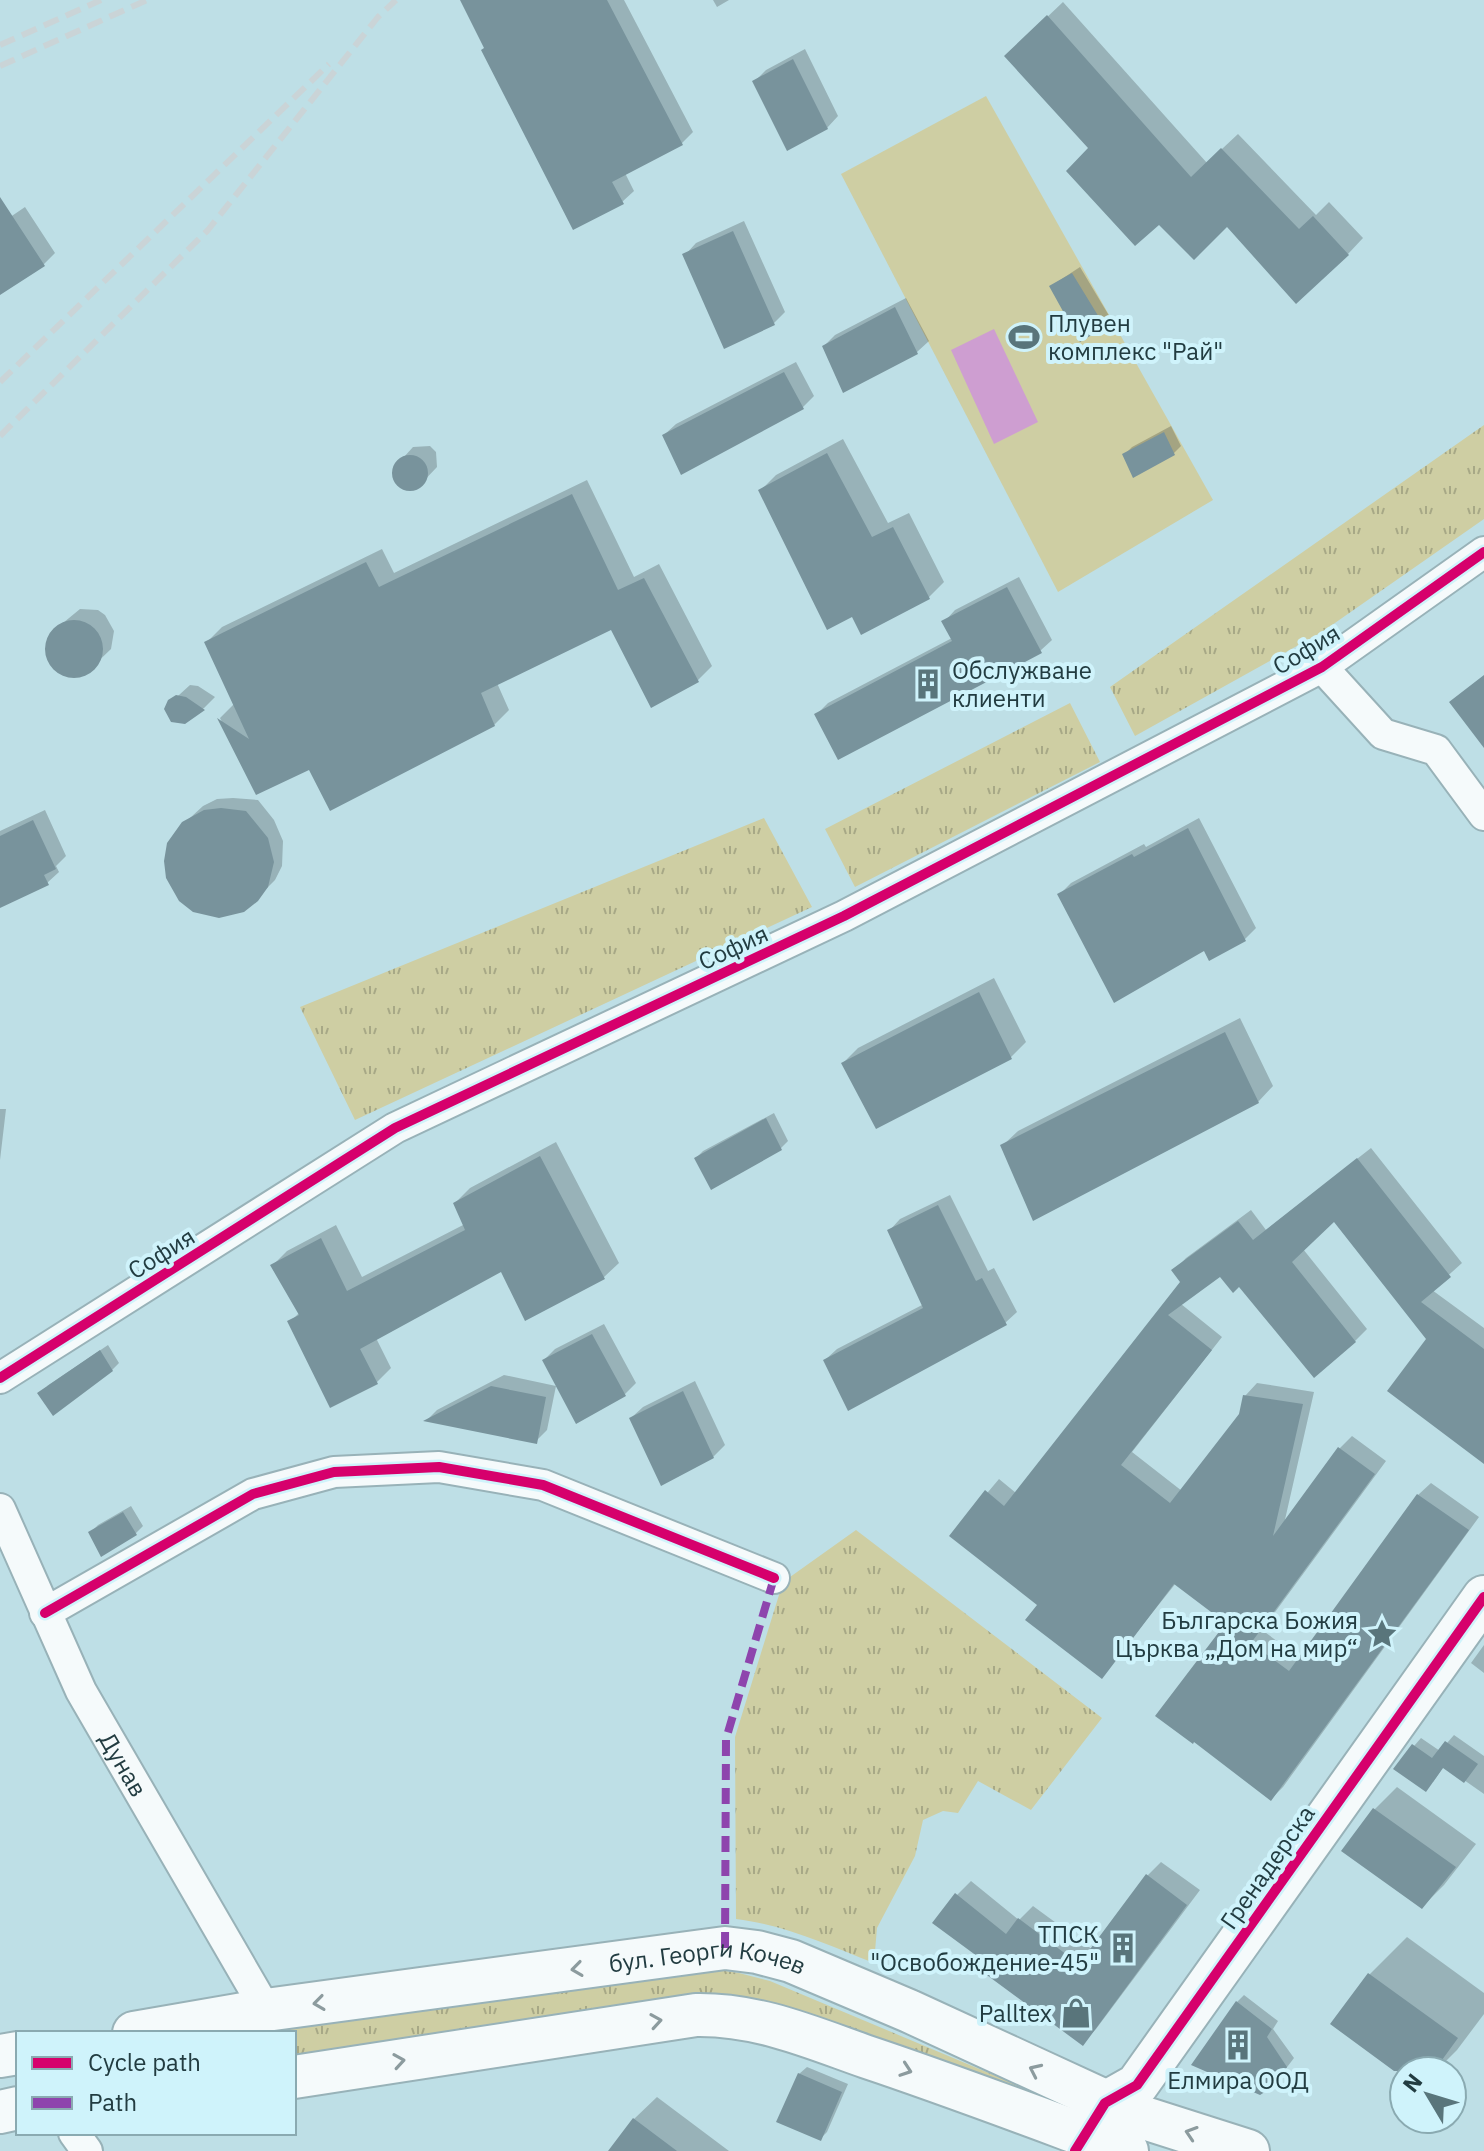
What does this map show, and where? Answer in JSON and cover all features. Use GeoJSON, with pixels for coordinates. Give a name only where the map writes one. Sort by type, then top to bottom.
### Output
{"type":"FeatureCollection","features":[{"type":"Feature","properties":{"kind":"main road","name":"Гренадерска"},"geometry":{"type":"LineString","coordinates":[[1111,2130],[1484,1597]]}},
{"type":"Feature","properties":{"kind":"main road","name":"бул. Георги Кочев"},"geometry":{"type":"LineString","coordinates":[[145,2031],[266,2010],[725,1948],[791,1961],[909,2011],[1111,2130]]}},
{"type":"Feature","properties":{"kind":"main road","name":"бул. Георги Кочев"},"geometry":{"type":"LineString","coordinates":[[296,2077],[696,2015],[728,2014],[758,2019],[1111,2130],[1248,2151]]}},
{"type":"Feature","properties":{"kind":"street","name":"София"},"geometry":{"type":"LineString","coordinates":[[0,1378],[395,1128],[844,916],[1322,667],[1484,552]]}},
{"type":"Feature","properties":{"kind":"street"},"geometry":{"type":"LineString","coordinates":[[1322,667],[1383,734],[1436,750],[1484,815]]}},
{"type":"Feature","properties":{"kind":"street"},"geometry":{"type":"LineString","coordinates":[[45,1613],[253,1494],[334,1472],[439,1467],[543,1485],[774,1578]]}},
{"type":"Feature","properties":{"kind":"street","name":"Дунав"},"geometry":{"type":"LineString","coordinates":[[0,1509],[89,1705],[266,2010]]}},
{"type":"Feature","properties":{"kind":"green space","name":"Плувен комплекс \"Рай\""},"geometry":{"type":"Polygon","coordinates":[[[986,96],[1213,500],[1058,592],[841,174],[986,96]]]}},
{"type":"Feature","properties":{"kind":"green space"},"geometry":{"type":"Polygon","coordinates":[[[1484,425],[1484,519],[1322,632],[1135,736],[1110,687],[1484,425]]]}},
{"type":"Feature","properties":{"kind":"green space"},"geometry":{"type":"Polygon","coordinates":[[[1070,703],[1100,762],[855,887],[825,829],[1070,703]]]}},
{"type":"Feature","properties":{"kind":"green space"},"geometry":{"type":"Polygon","coordinates":[[[764,818],[812,907],[355,1120],[300,1007],[764,818]]]}},
{"type":"Feature","properties":{"kind":"green space"},"geometry":{"type":"Polygon","coordinates":[[[856,1530],[1102,1718],[1031,1810],[978,1781],[958,1813],[943,1811],[923,1820],[915,1856],[877,1928],[874,1963],[789,1931],[736,1919],[735,1737],[783,1582],[856,1530]]]}},
{"type":"Feature","properties":{"kind":"green space"},"geometry":{"type":"Polygon","coordinates":[[[713,1969],[770,1981],[1020,2086],[1009,2093],[733,2005],[296,2066],[296,2031],[267,2031],[713,1969]]]}},
{"type":"Feature","properties":{"kind":"shaded area"},"geometry":{"type":"Polygon","coordinates":[[[994,329],[1038,422],[994,444],[951,350],[994,329]]]}},
{"type":"Feature","properties":{"kind":"building"},"geometry":{"type":"Polygon","coordinates":[[[460,0],[607,0],[683,145],[612,182],[624,204],[573,230],[481,50],[484,48],[460,0]]]}},
{"type":"Feature","properties":{"kind":"building"},"geometry":{"type":"Polygon","coordinates":[[[1047,15],[1191,177],[1221,148],[1299,229],[1313,216],[1349,255],[1296,304],[1227,227],[1194,260],[1159,225],[1135,246],[1066,171],[1088,148],[1004,56],[1047,15]]]}},
{"type":"Feature","properties":{"kind":"building"},"geometry":{"type":"Polygon","coordinates":[[[793,59],[828,129],[787,151],[752,81],[793,59]]]}},
{"type":"Feature","properties":{"kind":"building"},"geometry":{"type":"Polygon","coordinates":[[[0,197],[45,266],[0,295],[0,197]]]}},
{"type":"Feature","properties":{"kind":"building"},"geometry":{"type":"Polygon","coordinates":[[[733,231],[775,325],[724,349],[682,254],[733,231]]]}},
{"type":"Feature","properties":{"kind":"building"},"geometry":{"type":"Polygon","coordinates":[[[1072,273],[1105,327],[1080,342],[1049,286],[1072,273]]]}},
{"type":"Feature","properties":{"kind":"building"},"geometry":{"type":"Polygon","coordinates":[[[895,307],[918,354],[843,393],[822,346],[895,307]]]}},
{"type":"Feature","properties":{"kind":"building"},"geometry":{"type":"Polygon","coordinates":[[[784,372],[804,409],[681,475],[662,435],[784,372]]]}},
{"type":"Feature","properties":{"kind":"building"},"geometry":{"type":"Polygon","coordinates":[[[1164,432],[1175,455],[1133,478],[1122,454],[1164,432]]]}},
{"type":"Feature","properties":{"kind":"building"},"geometry":{"type":"Polygon","coordinates":[[[827,453],[872,537],[893,527],[930,599],[861,635],[852,617],[827,630],[758,490],[827,453]]]}},
{"type":"Feature","properties":{"kind":"building"},"geometry":{"type":"Polygon","coordinates":[[[410,455],[423,460],[428,473],[423,486],[410,491],[397,486],[392,473],[397,460],[410,455]]]}},
{"type":"Feature","properties":{"kind":"building"},"geometry":{"type":"Polygon","coordinates":[[[572,494],[618,590],[644,578],[699,682],[651,708],[611,630],[481,693],[495,726],[330,811],[309,770],[256,795],[217,718],[249,739],[204,642],[366,562],[379,587],[572,494]]]}},
{"type":"Feature","properties":{"kind":"building","name":"Обслужване клиенти"},"geometry":{"type":"Polygon","coordinates":[[[1007,587],[1042,653],[838,760],[814,714],[952,641],[941,621],[1007,587]]]}},
{"type":"Feature","properties":{"kind":"building"},"geometry":{"type":"Polygon","coordinates":[[[74,620],[95,628],[103,649],[95,670],[74,678],[53,670],[45,649],[53,628],[74,620]]]}},
{"type":"Feature","properties":{"kind":"building"},"geometry":{"type":"Polygon","coordinates":[[[1484,675],[1484,748],[1449,702],[1484,675]]]}},
{"type":"Feature","properties":{"kind":"building"},"geometry":{"type":"Polygon","coordinates":[[[176,695],[186,697],[205,710],[185,724],[171,722],[164,709],[168,700],[176,695]]]}},
{"type":"Feature","properties":{"kind":"building"},"geometry":{"type":"Polygon","coordinates":[[[221,808],[246,811],[268,838],[274,862],[268,887],[258,901],[244,912],[219,918],[193,912],[179,901],[166,878],[164,861],[167,843],[182,822],[204,810],[221,808]]]}},
{"type":"Feature","properties":{"kind":"building"},"geometry":{"type":"Polygon","coordinates":[[[33,820],[56,869],[44,875],[49,885],[0,908],[0,836],[33,820]]]}},
{"type":"Feature","properties":{"kind":"building"},"geometry":{"type":"Polygon","coordinates":[[[1188,828],[1246,941],[1209,961],[1204,951],[1114,1003],[1057,894],[1188,828]]]}},
{"type":"Feature","properties":{"kind":"building"},"geometry":{"type":"Polygon","coordinates":[[[979,992],[1012,1059],[876,1129],[841,1063],[979,992]]]}},
{"type":"Feature","properties":{"kind":"building"},"geometry":{"type":"Polygon","coordinates":[[[1225,1032],[1259,1103],[1033,1221],[1000,1145],[1225,1032]]]}},
{"type":"Feature","properties":{"kind":"building"},"geometry":{"type":"Polygon","coordinates":[[[766,1118],[782,1150],[711,1190],[694,1158],[766,1118]]]}},
{"type":"Feature","properties":{"kind":"building"},"geometry":{"type":"Polygon","coordinates":[[[540,1156],[605,1279],[525,1321],[501,1272],[360,1349],[378,1384],[330,1408],[287,1321],[299,1315],[270,1265],[321,1238],[347,1291],[465,1230],[453,1203],[540,1156]]]}},
{"type":"Feature","properties":{"kind":"building"},"geometry":{"type":"Polygon","coordinates":[[[1357,1158],[1451,1277],[1421,1302],[1484,1349],[1484,1464],[1387,1391],[1426,1339],[1334,1222],[1292,1262],[1356,1342],[1314,1378],[1239,1287],[1233,1293],[1220,1277],[1168,1315],[1212,1350],[1121,1465],[1170,1503],[1239,1414],[1243,1395],[1303,1404],[1273,1536],[1338,1447],[1375,1474],[1251,1643],[1289,1671],[1417,1494],[1469,1530],[1271,1801],[1155,1716],[1225,1624],[1215,1615],[1174,1584],[1102,1679],[1025,1620],[1037,1605],[949,1536],[985,1490],[1004,1506],[1180,1282],[1171,1270],[1238,1221],[1253,1240],[1357,1158]]]}},
{"type":"Feature","properties":{"kind":"building"},"geometry":{"type":"Polygon","coordinates":[[[938,1205],[976,1281],[982,1278],[1007,1325],[848,1411],[823,1360],[923,1308],[887,1230],[938,1205]]]}},
{"type":"Feature","properties":{"kind":"building"},"geometry":{"type":"Polygon","coordinates":[[[592,1334],[626,1396],[576,1424],[542,1360],[592,1334]]]}},
{"type":"Feature","properties":{"kind":"building"},"geometry":{"type":"Polygon","coordinates":[[[100,1350],[113,1371],[53,1416],[37,1393],[100,1350]]]}},
{"type":"Feature","properties":{"kind":"building"},"geometry":{"type":"Polygon","coordinates":[[[491,1386],[546,1397],[537,1444],[423,1421],[491,1386]]]}},
{"type":"Feature","properties":{"kind":"building"},"geometry":{"type":"Polygon","coordinates":[[[683,1391],[714,1458],[661,1486],[629,1418],[683,1391]]]}},
{"type":"Feature","properties":{"kind":"building"},"geometry":{"type":"Polygon","coordinates":[[[123,1512],[137,1535],[101,1557],[88,1532],[123,1512]]]}},
{"type":"Feature","properties":{"kind":"building"},"geometry":{"type":"Polygon","coordinates":[[[1445,1741],[1478,1764],[1464,1783],[1443,1768],[1426,1792],[1393,1769],[1412,1744],[1432,1758],[1445,1741]]]}},
{"type":"Feature","properties":{"kind":"building"},"geometry":{"type":"Polygon","coordinates":[[[1373,1808],[1456,1867],[1422,1909],[1341,1851],[1373,1808]]]}},
{"type":"Feature","properties":{"kind":"building","name":"ТПСК \"Освобождение-45\""},"geometry":{"type":"Polygon","coordinates":[[[1146,1874],[1187,1905],[1083,2046],[980,1970],[985,1962],[932,1923],[955,1893],[1006,1934],[1018,1918],[1079,1964],[1146,1874]]]}},
{"type":"Feature","properties":{"kind":"building"},"geometry":{"type":"Polygon","coordinates":[[[1368,1973],[1458,2038],[1446,2055],[1388,2055],[1388,2067],[1330,2024],[1368,1973]]]}},
{"type":"Feature","properties":{"kind":"building","name":"Елмира ООД"},"geometry":{"type":"Polygon","coordinates":[[[1236,2001],[1272,2029],[1267,2037],[1287,2067],[1276,2085],[1260,2095],[1191,2065],[1236,2001]]]}},
{"type":"Feature","properties":{"kind":"building"},"geometry":{"type":"Polygon","coordinates":[[[798,2073],[842,2092],[821,2141],[776,2122],[798,2073]]]}},
{"type":"Feature","properties":{"kind":"building"},"geometry":{"type":"Polygon","coordinates":[[[633,2118],[677,2151],[608,2151],[633,2118]]]}},
{"type":"Feature","properties":{"kind":"railway"},"geometry":{"type":"LineString","coordinates":[[0,45],[101,0]]}},
{"type":"Feature","properties":{"kind":"railway"},"geometry":{"type":"LineString","coordinates":[[0,66],[147,0]]}},
{"type":"Feature","properties":{"kind":"railway"},"geometry":{"type":"LineString","coordinates":[[0,436],[208,230],[378,17],[396,0]]}},
{"type":"Feature","properties":{"kind":"railway"},"geometry":{"type":"LineString","coordinates":[[0,382],[329,64]]}},
{"type":"Feature","properties":{"kind":"marked path"},"geometry":{"type":"LineString","coordinates":[[725,1948],[726,1739],[774,1578]]}},
{"type":"Feature","properties":{"kind":"cycle path"},"geometry":{"type":"LineString","coordinates":[[0,1378],[395,1128],[844,916],[1322,667],[1484,552]]}},
{"type":"Feature","properties":{"kind":"cycle path"},"geometry":{"type":"LineString","coordinates":[[45,1613],[253,1494],[334,1472],[439,1467],[543,1485],[774,1578]]}},
{"type":"Feature","properties":{"kind":"cycle path"},"geometry":{"type":"LineString","coordinates":[[1075,2151],[1105,2103],[1137,2085],[1484,1597]]}},
{"type":"Feature","properties":{"kind":"place","name":"Плувен комплекс \"Рай\""},"geometry":{"type":"Point","coordinates":[1024,337]}},
{"type":"Feature","properties":{"kind":"place","name":"Обслужване клиенти"},"geometry":{"type":"Point","coordinates":[928,684]}},
{"type":"Feature","properties":{"kind":"place","name":"Българска Божия Църква „Дом на мир“"},"geometry":{"type":"Point","coordinates":[1382,1634]}},
{"type":"Feature","properties":{"kind":"place","name":"ТПСК \"Освобождение-45\""},"geometry":{"type":"Point","coordinates":[1123,1948]}},
{"type":"Feature","properties":{"kind":"place","name":"Palltex"},"geometry":{"type":"Point","coordinates":[1076,2013]}},
{"type":"Feature","properties":{"kind":"place","name":"Елмира ООД"},"geometry":{"type":"Point","coordinates":[1238,2045]}}]}
